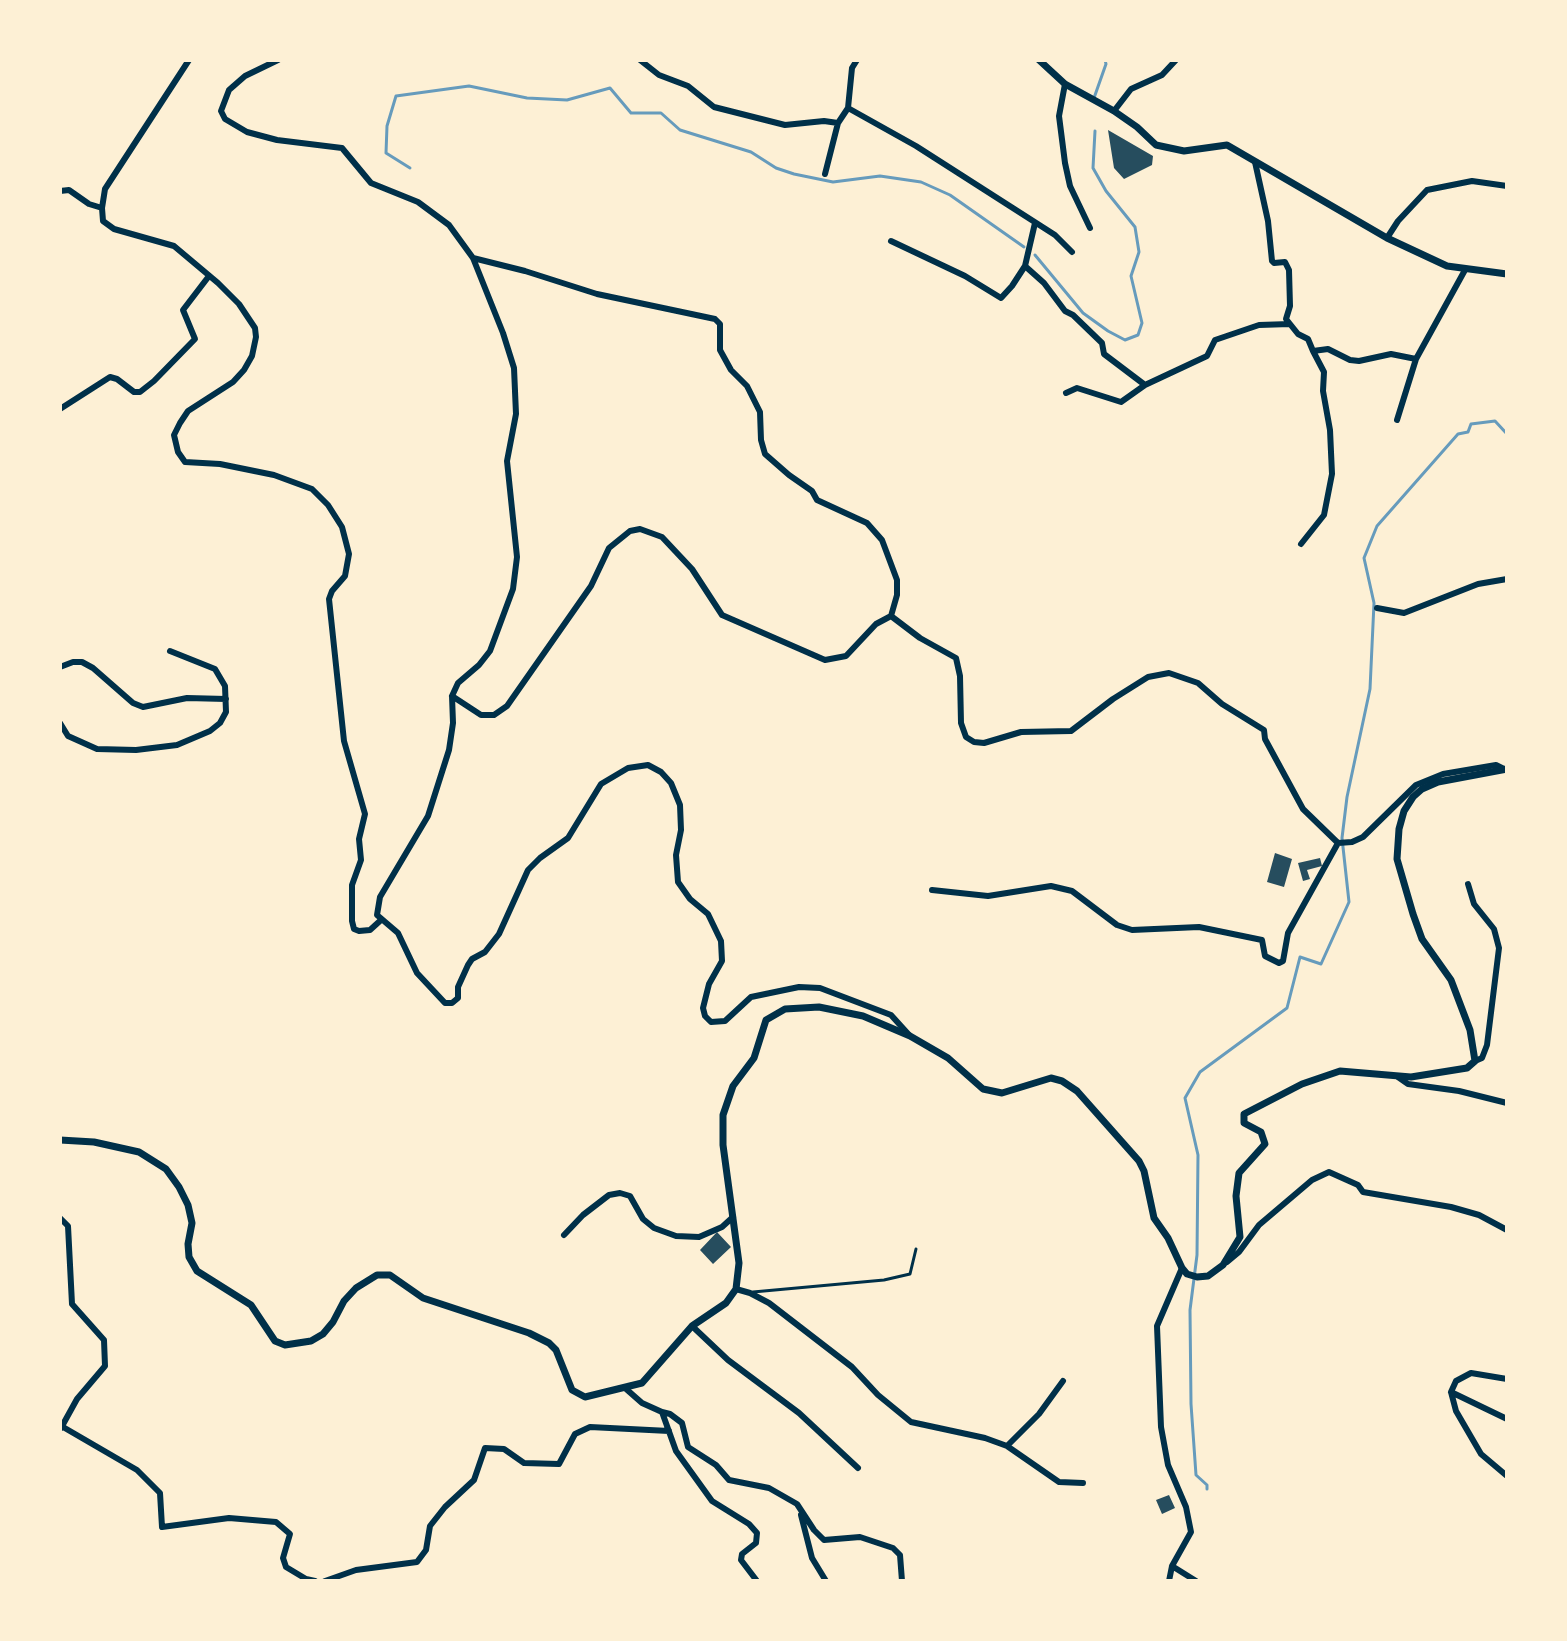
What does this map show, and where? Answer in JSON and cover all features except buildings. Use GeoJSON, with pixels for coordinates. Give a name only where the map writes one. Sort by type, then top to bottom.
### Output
{"type":"FeatureCollection","features":[{"type":"Feature","properties":{"kind":"street"},"geometry":{"type":"LineString","coordinates":[[189,60],[105,189],[103,221],[114,229],[174,246],[239,304],[255,328],[252,356],[233,382],[188,411],[180,423],[174,435],[178,452],[185,462],[220,464],[274,475],[312,489],[328,505],[342,527],[349,554],[345,576],[329,599],[344,741],[365,814],[359,839],[361,860],[352,885],[352,921],[354,929],[359,931],[370,930],[381,920]]}},
{"type":"Feature","properties":{"kind":"street"},"geometry":{"type":"LineString","coordinates":[[278,60],[245,76],[229,90],[221,111],[225,119],[247,132],[277,140],[342,148],[371,183],[418,202],[449,225],[473,258],[514,368],[516,414],[507,461],[517,557],[513,589],[490,651],[458,683],[452,696],[453,723],[449,750],[428,816],[380,897],[377,915],[398,933],[417,973],[445,1003],[452,1003],[458,998],[458,987],[472,959],[485,952],[499,934],[528,870],[568,838],[601,784],[628,768],[648,765],[661,772],[671,783],[680,805],[681,830],[676,855],[678,882],[690,899],[708,914],[721,941],[722,961],[709,984],[703,1008],[705,1016],[711,1022],[725,1021],[751,997],[810,987],[891,1015],[910,1036]]}},
{"type":"Feature","properties":{"kind":"street"},"geometry":{"type":"LineString","coordinates":[[640,60],[659,75],[688,86],[714,107],[785,125],[824,121],[838,123]]}},
{"type":"Feature","properties":{"kind":"street"},"geometry":{"type":"LineString","coordinates":[[825,174],[838,123],[848,108],[852,68],[857,60]]}},
{"type":"Feature","properties":{"kind":"street"},"geometry":{"type":"LineString","coordinates":[[1039,60],[1065,84],[1114,111],[1156,145],[1184,151],[1227,145],[1387,238],[1447,266],[1507,274]]}},
{"type":"Feature","properties":{"kind":"street"},"geometry":{"type":"LineString","coordinates":[[1114,111],[1131,89],[1162,75],[1176,60]]}},
{"type":"Feature","properties":{"kind":"street"},"geometry":{"type":"LineString","coordinates":[[1065,84],[1059,116],[1065,163],[1070,186],[1090,228]]}},
{"type":"Feature","properties":{"kind":"street"},"geometry":{"type":"LineString","coordinates":[[848,108],[916,146],[1055,235],[1072,252]]}},
{"type":"Feature","properties":{"kind":"street"},"geometry":{"type":"LineString","coordinates":[[1255,162],[1268,221],[1272,261],[1285,262],[1289,270],[1290,306],[1286,319],[1298,334],[1308,339],[1324,372],[1323,391],[1330,430],[1332,474],[1324,515],[1301,544]]}},
{"type":"Feature","properties":{"kind":"street"},"geometry":{"type":"LineString","coordinates":[[1387,238],[1398,221],[1427,190],[1472,181],[1507,186]]}},
{"type":"Feature","properties":{"kind":"street"},"geometry":{"type":"LineString","coordinates":[[60,191],[69,190],[89,204],[102,208]]}},
{"type":"Feature","properties":{"kind":"street"},"geometry":{"type":"LineString","coordinates":[[891,241],[965,276],[1001,298],[1025,266],[1035,223]]}},
{"type":"Feature","properties":{"kind":"street"},"geometry":{"type":"LineString","coordinates":[[452,696],[481,715],[494,715],[507,706],[591,586],[609,548],[630,531],[640,529],[662,537],[692,569],[722,615],[814,658],[825,660],[846,656],[876,624],[891,616],[897,595],[897,580],[882,540],[867,523],[817,500],[812,491],[765,454],[760,412],[747,386],[731,370],[720,350],[720,324],[715,319],[597,294],[473,258]]}},
{"type":"Feature","properties":{"kind":"street"},"geometry":{"type":"LineString","coordinates":[[1025,266],[1044,283],[1065,311],[1102,343],[1104,354],[1145,385]]}},
{"type":"Feature","properties":{"kind":"street"},"geometry":{"type":"LineString","coordinates":[[1397,420],[1416,359],[1465,270]]}},
{"type":"Feature","properties":{"kind":"street"},"geometry":{"type":"LineString","coordinates":[[60,409],[110,377],[134,392],[140,392],[154,381],[195,339],[183,310],[209,276]]}},
{"type":"Feature","properties":{"kind":"street"},"geometry":{"type":"LineString","coordinates":[[1066,393],[1077,388],[1121,402],[1145,385],[1207,356],[1215,340],[1259,325],[1290,324]]}},
{"type":"Feature","properties":{"kind":"street"},"geometry":{"type":"LineString","coordinates":[[1313,351],[1328,349],[1359,361],[1391,354],[1416,359]]}},
{"type":"Feature","properties":{"kind":"street"},"geometry":{"type":"LineString","coordinates":[[1377,608],[1404,613],[1478,584],[1507,579]]}},
{"type":"Feature","properties":{"kind":"street"},"geometry":{"type":"LineString","coordinates":[[891,616],[920,638],[956,658],[960,676],[961,723],[966,737],[974,742],[984,743],[1021,732],[1071,731],[1148,677],[1169,673],[1198,683],[1222,704],[1264,730],[1265,739],[1303,809],[1338,843],[1363,837],[1416,785],[1443,774],[1496,765],[1506,769]]}},
{"type":"Feature","properties":{"kind":"street"},"geometry":{"type":"LineString","coordinates":[[60,723],[68,736],[97,749],[136,750],[177,745],[210,731],[220,723],[226,712],[225,686],[215,669],[170,651]]}},
{"type":"Feature","properties":{"kind":"street"},"geometry":{"type":"LineString","coordinates":[[60,667],[82,662],[133,703],[143,707],[187,698],[226,699]]}},
{"type":"Feature","properties":{"kind":"street"},"geometry":{"type":"LineString","coordinates":[[1475,1061],[1470,1030],[1451,980],[1422,939],[1413,914],[1397,859],[1399,829],[1404,811],[1422,789],[1438,782],[1506,769]]}},
{"type":"Feature","properties":{"kind":"street"},"geometry":{"type":"LineString","coordinates":[[932,890],[988,896],[1051,886],[1072,891],[1117,925],[1132,930],[1199,927],[1262,940],[1265,956],[1279,963],[1283,961],[1288,933],[1338,843]]}},
{"type":"Feature","properties":{"kind":"street"},"geometry":{"type":"LineString","coordinates":[[1223,1265],[1240,1237],[1236,1196],[1239,1173],[1265,1144],[1261,1132],[1244,1123],[1244,1114],[1302,1084],[1340,1071],[1411,1077],[1467,1068],[1482,1058],[1487,1045],[1499,948],[1494,929],[1474,904],[1468,884]]}},
{"type":"Feature","properties":{"kind":"street"},"geometry":{"type":"LineString","coordinates":[[60,1140],[94,1142],[139,1152],[166,1169],[188,1205],[192,1223],[189,1257],[197,1271],[251,1305],[275,1341],[285,1345],[311,1341],[323,1334],[356,1288],[377,1275],[390,1275],[423,1298],[529,1333],[549,1343],[556,1350],[572,1390],[585,1397],[642,1383],[649,1378],[692,1326],[726,1303],[736,1289],[739,1263],[723,1145],[723,1115],[733,1086],[754,1058],[766,1020],[785,1009],[819,1007],[863,1016],[910,1036],[948,1058],[983,1089],[1002,1093],[1051,1078],[1077,1091],[1139,1161],[1154,1218],[1184,1271],[1197,1277],[1208,1276],[1223,1265],[1239,1252],[1259,1225],[1312,1180],[1329,1172],[1358,1185],[1363,1192],[1451,1207],[1479,1215],[1507,1230]]}},
{"type":"Feature","properties":{"kind":"street"},"geometry":{"type":"LineString","coordinates":[[1395,1075],[1408,1084],[1459,1091],[1507,1103]]}},
{"type":"Feature","properties":{"kind":"street"},"geometry":{"type":"LineString","coordinates":[[564,1235],[609,1195],[620,1193],[630,1196],[643,1219],[654,1228],[676,1236],[699,1237],[722,1227],[733,1217]]}},
{"type":"Feature","properties":{"kind":"street"},"geometry":{"type":"LineString","coordinates":[[60,1218],[68,1226],[72,1304],[104,1340],[105,1366],[77,1399],[61,1428],[137,1470],[160,1493],[162,1527],[229,1518],[276,1522],[290,1534],[283,1558],[286,1567],[315,1581]]}},
{"type":"Feature","properties":{"kind":"street"},"geometry":{"type":"LineString","coordinates":[[1169,1581],[1172,1566],[1191,1532],[1186,1507],[1168,1465],[1161,1427],[1157,1326],[1184,1271]]}},
{"type":"Feature","properties":{"kind":"street"},"geometry":{"type":"LineString","coordinates":[[736,1289],[769,1303],[852,1367],[878,1395],[911,1422],[985,1438],[1007,1446],[1059,1482],[1083,1483]]}},
{"type":"Feature","properties":{"kind":"street"},"geometry":{"type":"LineString","coordinates":[[692,1326],[728,1360],[799,1413],[858,1468]]}},
{"type":"Feature","properties":{"kind":"street"},"geometry":{"type":"LineString","coordinates":[[1507,1379],[1471,1373],[1456,1381],[1451,1392],[1456,1411],[1481,1454],[1507,1476]]}},
{"type":"Feature","properties":{"kind":"street"},"geometry":{"type":"LineString","coordinates":[[1007,1446],[1039,1414],[1063,1381]]}},
{"type":"Feature","properties":{"kind":"street"},"geometry":{"type":"LineString","coordinates":[[625,1388],[642,1403],[670,1414],[682,1423],[688,1447],[716,1465],[729,1480],[769,1488],[797,1504],[824,1540],[860,1537],[893,1548],[900,1555],[902,1581]]}},
{"type":"Feature","properties":{"kind":"street"},"geometry":{"type":"LineString","coordinates":[[1451,1392],[1507,1419]]}},
{"type":"Feature","properties":{"kind":"street"},"geometry":{"type":"LineString","coordinates":[[662,1412],[676,1451],[712,1501],[749,1524],[757,1533],[756,1543],[742,1554],[741,1560],[757,1581]]}},
{"type":"Feature","properties":{"kind":"street"},"geometry":{"type":"LineString","coordinates":[[325,1581],[356,1570],[417,1562],[426,1550],[430,1526],[474,1480],[485,1448],[504,1449],[524,1463],[559,1464],[575,1434],[590,1427],[669,1431]]}},
{"type":"Feature","properties":{"kind":"street"},"geometry":{"type":"LineString","coordinates":[[797,1504],[812,1558],[826,1581]]}},
{"type":"Feature","properties":{"kind":"street"},"geometry":{"type":"LineString","coordinates":[[1172,1566],[1196,1581]]}},
{"type":"Feature","properties":{"kind":"lane"},"geometry":{"type":"LineString","coordinates":[[750,1293],[884,1280],[910,1274],[916,1249]]}},
{"type":"Feature","properties":{"kind":"waterway"},"geometry":{"type":"LineString","coordinates":[[1094,98],[1105,60]]}},
{"type":"Feature","properties":{"kind":"waterway"},"geometry":{"type":"LineString","coordinates":[[410,168],[386,153],[387,126],[396,96],[469,86],[527,98],[567,100],[610,88],[631,113],[661,113],[680,130],[751,152],[776,168],[794,174],[833,182],[880,176],[921,182],[950,195],[1024,247]]}},
{"type":"Feature","properties":{"kind":"waterway"},"geometry":{"type":"LineString","coordinates":[[1035,255],[1083,313],[1125,340],[1138,335],[1142,323],[1131,276],[1139,252],[1135,227],[1106,191],[1093,168],[1095,131]]}},
{"type":"Feature","properties":{"kind":"waterway"},"geometry":{"type":"LineString","coordinates":[[1207,1489],[1207,1485],[1196,1475],[1191,1404],[1190,1310],[1197,1255],[1198,1155],[1185,1098],[1200,1072],[1287,1008],[1300,957],[1321,964],[1349,902],[1342,838],[1347,797],[1370,689],[1374,603],[1364,558],[1377,526],[1458,434],[1468,432],[1471,424],[1495,421],[1507,434]]}}]}
